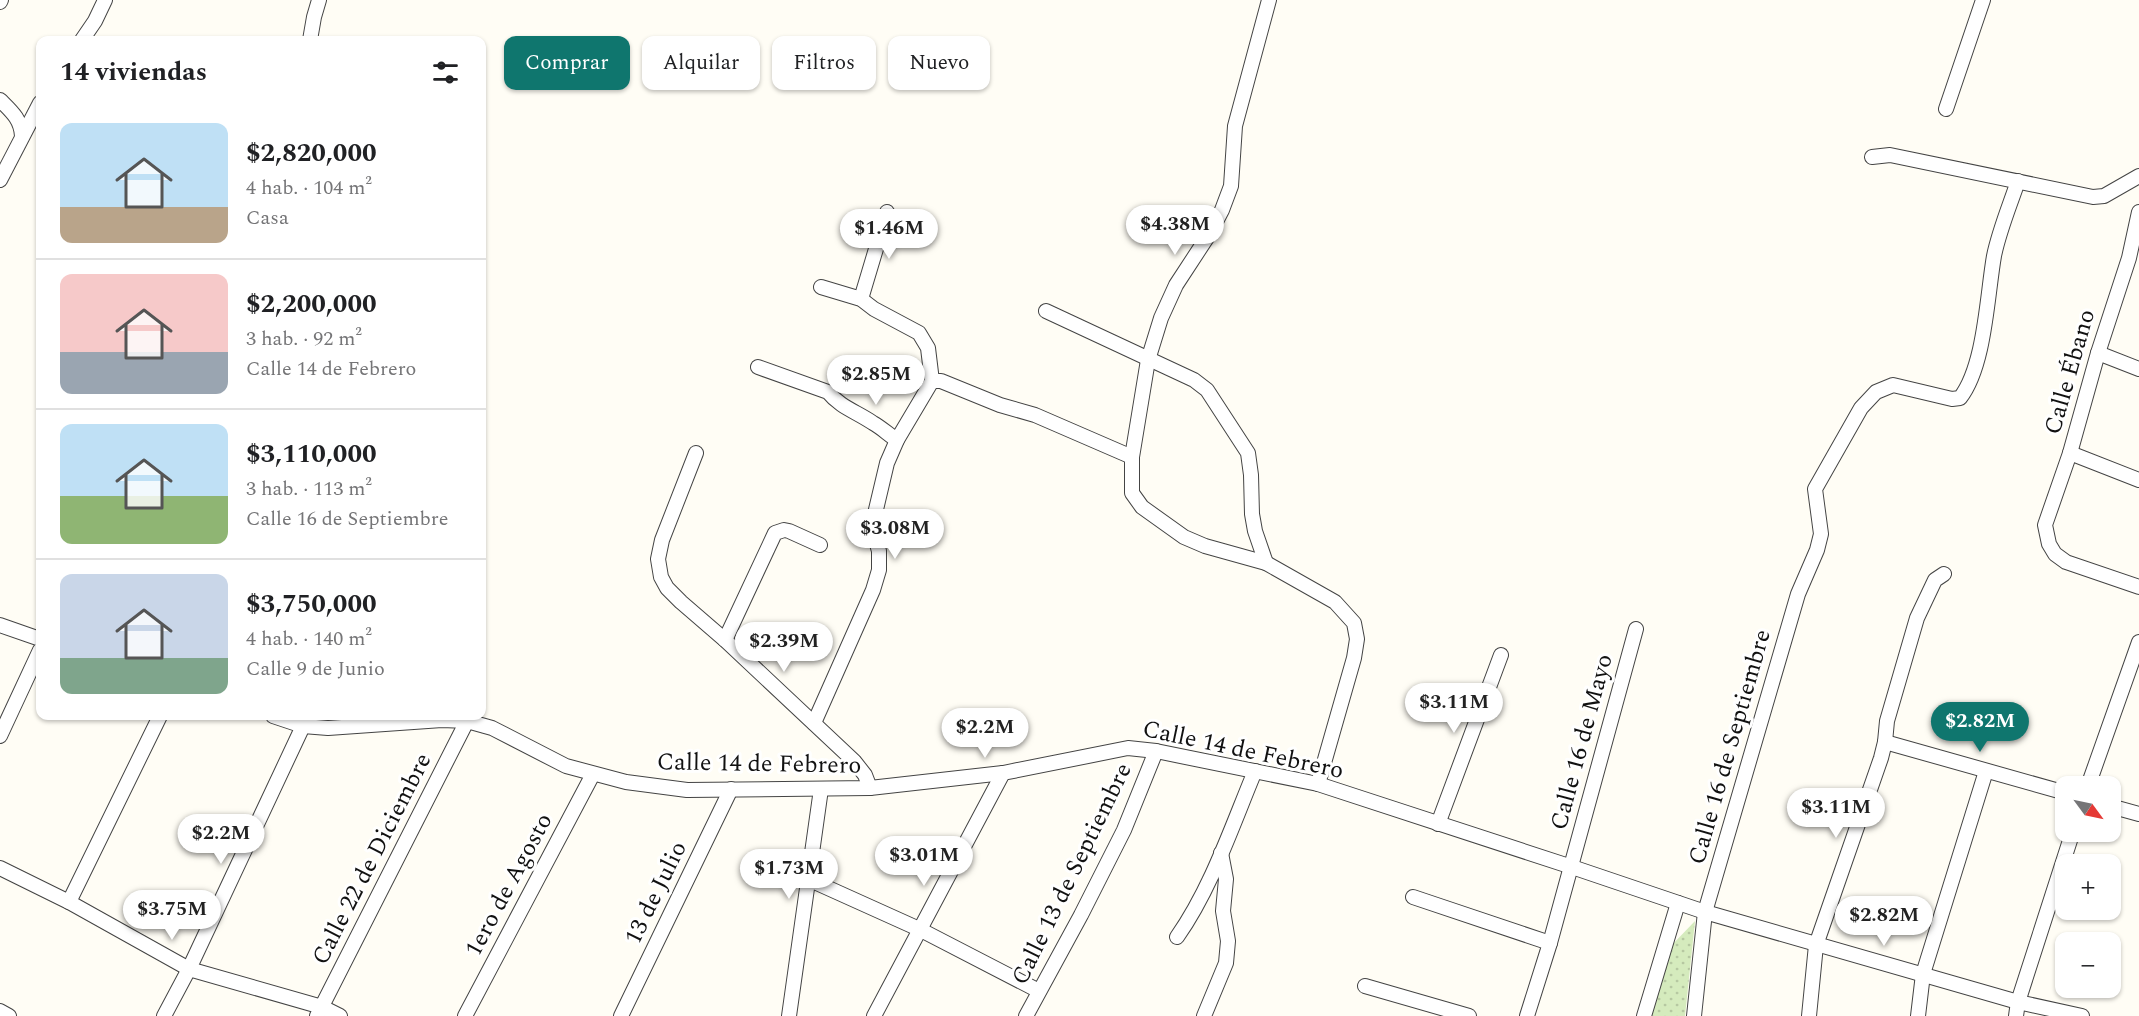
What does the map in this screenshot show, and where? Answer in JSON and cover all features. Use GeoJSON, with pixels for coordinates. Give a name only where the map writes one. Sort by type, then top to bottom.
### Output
{"type":"FeatureCollection","features":[{"type":"Feature","properties":{"kind":"street"},"geometry":{"type":"LineString","coordinates":[[85,36],[105,0]]}},
{"type":"Feature","properties":{"kind":"street"},"geometry":{"type":"LineString","coordinates":[[311,36],[319,0]]}},
{"type":"Feature","properties":{"kind":"street"},"geometry":{"type":"LineString","coordinates":[[1269,0],[1235,126],[1231,186],[1210,232],[1176,285],[1161,318],[1148,360],[1132,457],[1132,493],[1136,501],[1149,513],[1195,543],[1266,563],[1335,602],[1354,624],[1357,639],[1354,658],[1318,784]]}},
{"type":"Feature","properties":{"kind":"street"},"geometry":{"type":"LineString","coordinates":[[1946,109],[1983,0]]}},
{"type":"Feature","properties":{"kind":"street"},"geometry":{"type":"LineString","coordinates":[[0,100],[15,115],[21,125],[22,136]]}},
{"type":"Feature","properties":{"kind":"street"},"geometry":{"type":"LineString","coordinates":[[0,180],[36,110]]}},
{"type":"Feature","properties":{"kind":"street"},"geometry":{"type":"LineString","coordinates":[[1872,157],[1890,155],[2093,197],[2104,196],[2139,177]]}},
{"type":"Feature","properties":{"kind":"street","name":"Calle 16 de Septiembre"},"geometry":{"type":"LineString","coordinates":[[1695,1016],[1705,912],[1798,594],[1817,550],[1821,534],[1815,489],[1861,408],[1876,392],[1893,385],[1952,399],[1960,398],[1965,393],[1977,359],[1985,322],[1994,254],[2018,181]]}},
{"type":"Feature","properties":{"kind":"street"},"geometry":{"type":"LineString","coordinates":[[861,299],[887,212]]}},
{"type":"Feature","properties":{"kind":"street","name":"Calle Ébano"},"geometry":{"type":"LineString","coordinates":[[2139,212],[2134,260],[2098,353],[2070,453],[2045,525],[2049,544],[2055,554],[2066,562],[2139,587]]}},
{"type":"Feature","properties":{"kind":"street"},"geometry":{"type":"LineString","coordinates":[[814,723],[873,590],[879,570],[879,551],[874,534],[874,519],[887,463],[897,440],[932,381],[928,348],[919,333],[874,309],[861,299],[821,287]]}},
{"type":"Feature","properties":{"kind":"street"},"geometry":{"type":"LineString","coordinates":[[1046,311],[1194,380],[1207,390],[1248,453],[1252,514],[1266,563]]}},
{"type":"Feature","properties":{"kind":"street"},"geometry":{"type":"LineString","coordinates":[[2098,353],[2139,369]]}},
{"type":"Feature","properties":{"kind":"street"},"geometry":{"type":"LineString","coordinates":[[758,366],[828,392],[840,404],[871,421],[897,440]]}},
{"type":"Feature","properties":{"kind":"street"},"geometry":{"type":"LineString","coordinates":[[932,381],[941,381],[1000,405],[1035,415],[1132,457]]}},
{"type":"Feature","properties":{"kind":"street"},"geometry":{"type":"LineString","coordinates":[[696,453],[662,540],[658,559],[661,577],[667,588],[854,761],[866,775],[870,788]]}},
{"type":"Feature","properties":{"kind":"street"},"geometry":{"type":"LineString","coordinates":[[2070,453],[2139,480]]}},
{"type":"Feature","properties":{"kind":"street"},"geometry":{"type":"LineString","coordinates":[[725,640],[775,533],[789,531],[820,545]]}},
{"type":"Feature","properties":{"kind":"street"},"geometry":{"type":"LineString","coordinates":[[1809,1016],[1816,945],[1886,742],[1887,721],[1917,618],[1935,580],[1944,574]]}},
{"type":"Feature","properties":{"kind":"street"},"geometry":{"type":"LineString","coordinates":[[0,625],[36,638]]}},
{"type":"Feature","properties":{"kind":"street","name":"Calle 16 de Mayo"},"geometry":{"type":"LineString","coordinates":[[1527,1016],[1572,867],[1636,629]]}},
{"type":"Feature","properties":{"kind":"street"},"geometry":{"type":"LineString","coordinates":[[2092,776],[2139,642]]}},
{"type":"Feature","properties":{"kind":"street"},"geometry":{"type":"LineString","coordinates":[[1438,824],[1501,655]]}},
{"type":"Feature","properties":{"kind":"street"},"geometry":{"type":"LineString","coordinates":[[0,736],[36,659]]}},
{"type":"Feature","properties":{"kind":"street"},"geometry":{"type":"LineString","coordinates":[[69,902],[158,720]]}},
{"type":"Feature","properties":{"kind":"street","name":"Calle 14 de Febrero"},"geometry":{"type":"LineString","coordinates":[[285,720],[303,726],[346,728],[442,720],[467,721],[492,728],[566,766],[626,782],[687,790],[870,788],[1003,773],[1128,748],[1156,750],[1318,784],[1705,912],[2018,1002],[2082,1016]]}},
{"type":"Feature","properties":{"kind":"street","name":"Calle 22 de Diciembre"},"geometry":{"type":"LineString","coordinates":[[320,1011],[467,721]]}},
{"type":"Feature","properties":{"kind":"street"},"geometry":{"type":"LineString","coordinates":[[164,1016],[189,969],[303,726]]}},
{"type":"Feature","properties":{"kind":"street"},"geometry":{"type":"LineString","coordinates":[[1886,742],[2055,790]]}},
{"type":"Feature","properties":{"kind":"street","name":"Calle 13 de Septiembre"},"geometry":{"type":"LineString","coordinates":[[1026,1016],[1124,830],[1156,750]]}},
{"type":"Feature","properties":{"kind":"street"},"geometry":{"type":"LineString","coordinates":[[1176,938],[1186,923],[1221,853],[1255,771]]}},
{"type":"Feature","properties":{"kind":"street"},"geometry":{"type":"LineString","coordinates":[[1918,1016],[1923,974],[1986,771]]}},
{"type":"Feature","properties":{"kind":"street"},"geometry":{"type":"LineString","coordinates":[[874,1016],[1003,773]]}},
{"type":"Feature","properties":{"kind":"street","name":"1ero de Agosto"},"geometry":{"type":"LineString","coordinates":[[465,1016],[593,774]]}},
{"type":"Feature","properties":{"kind":"street","name":"13 de Julio"},"geometry":{"type":"LineString","coordinates":[[624,1015],[731,789]]}},
{"type":"Feature","properties":{"kind":"street"},"geometry":{"type":"LineString","coordinates":[[789,1016],[821,789]]}},
{"type":"Feature","properties":{"kind":"street"},"geometry":{"type":"LineString","coordinates":[[2121,809],[2139,814]]}},
{"type":"Feature","properties":{"kind":"street"},"geometry":{"type":"LineString","coordinates":[[2016,1016],[2018,1002],[2069,842]]}},
{"type":"Feature","properties":{"kind":"street"},"geometry":{"type":"LineString","coordinates":[[1204,1016],[1226,963],[1228,941],[1223,911],[1227,879],[1221,853]]}},
{"type":"Feature","properties":{"kind":"street"},"geometry":{"type":"LineString","coordinates":[[0,868],[69,902],[189,969],[340,1016]]}},
{"type":"Feature","properties":{"kind":"street"},"geometry":{"type":"LineString","coordinates":[[807,879],[919,928],[1039,992]]}},
{"type":"Feature","properties":{"kind":"street"},"geometry":{"type":"LineString","coordinates":[[1413,897],[1550,943]]}},
{"type":"Feature","properties":{"kind":"street"},"geometry":{"type":"LineString","coordinates":[[1644,1016],[1678,903]]}},
{"type":"Feature","properties":{"kind":"street"},"geometry":{"type":"LineString","coordinates":[[1365,986],[1469,1016]]}},
{"type":"Feature","properties":{"kind":"street"},"geometry":{"type":"LineString","coordinates":[[0,1011],[9,1016]]}},
{"type":"Feature","properties":{"kind":"green space"},"geometry":{"type":"Polygon","coordinates":[[[1695,921],[1685,1016],[1651,1016],[1669,948],[1695,921]]]}}]}
